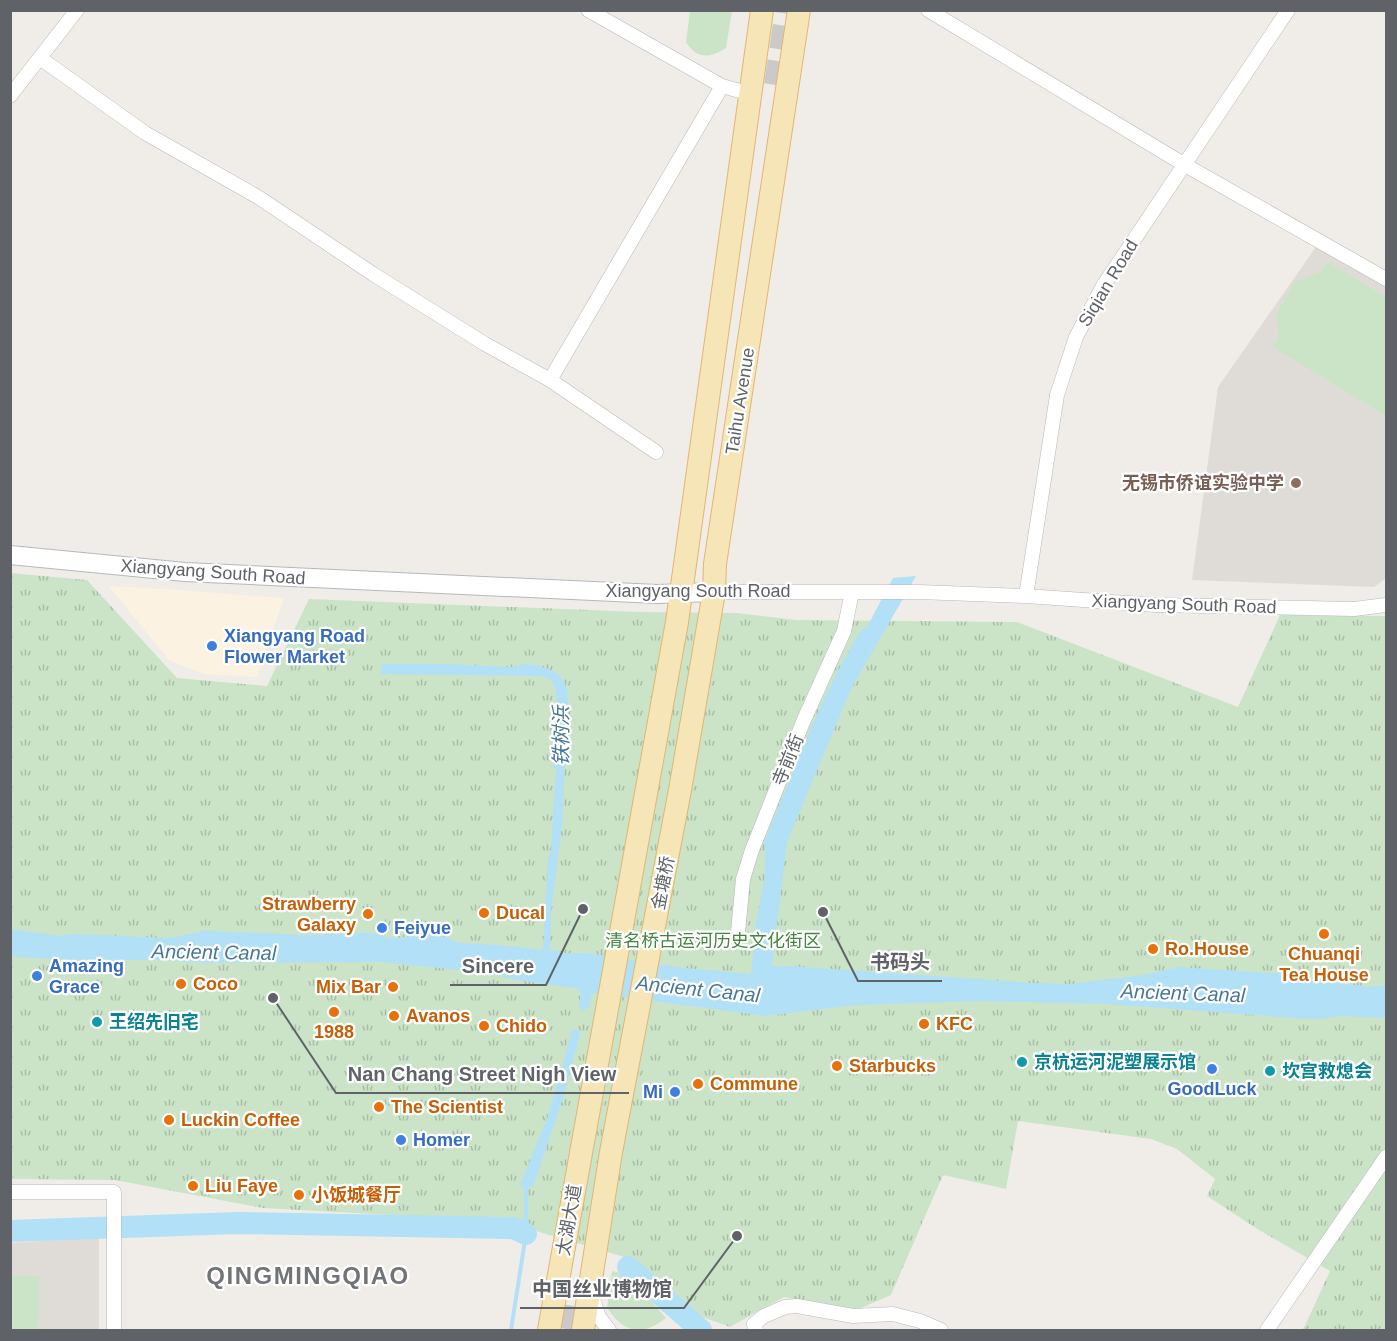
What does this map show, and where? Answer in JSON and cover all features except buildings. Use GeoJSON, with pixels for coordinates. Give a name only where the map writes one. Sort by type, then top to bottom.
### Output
{"type":"FeatureCollection","features":[{"type":"Feature","properties":{"kind":"main road","name":"Taihu Avenue"},"geometry":{"type":"LineString","coordinates":[[648,788],[682,592],[762,10]]}},
{"type":"Feature","properties":{"kind":"main road","name":"Taihu Avenue"},"geometry":{"type":"LineString","coordinates":[[680,790],[714,592],[715,564],[799,10]]}},
{"type":"Feature","properties":{"kind":"main road","name":"太湖大道"},"geometry":{"type":"LineString","coordinates":[[549,1330],[648,788]]}},
{"type":"Feature","properties":{"kind":"main road","name":"金塘桥"},"geometry":{"type":"LineString","coordinates":[[611,1152],[680,790]]}},
{"type":"Feature","properties":{"kind":"main road","name":"太湖大道"},"geometry":{"type":"LineString","coordinates":[[583,1330],[611,1152]]}},
{"type":"Feature","properties":{"kind":"street"},"geometry":{"type":"LineString","coordinates":[[10,96],[77,10]]}},
{"type":"Feature","properties":{"kind":"street"},"geometry":{"type":"LineString","coordinates":[[588,10],[722,86],[751,94]]}},
{"type":"Feature","properties":{"kind":"street"},"geometry":{"type":"LineString","coordinates":[[928,10],[1185,165],[1386,279]]}},
{"type":"Feature","properties":{"kind":"street","name":"Siqian Road"},"geometry":{"type":"LineString","coordinates":[[1026,596],[1057,395],[1076,337],[1103,286],[1288,10]]}},
{"type":"Feature","properties":{"kind":"street"},"geometry":{"type":"LineString","coordinates":[[40,58],[145,133],[258,197],[373,274],[485,344],[550,380],[656,452]]}},
{"type":"Feature","properties":{"kind":"street"},"geometry":{"type":"LineString","coordinates":[[550,380],[722,86]]}},
{"type":"Feature","properties":{"kind":"street","name":"Xiangyang South Road"},"geometry":{"type":"LineString","coordinates":[[10,555],[185,572],[657,594],[682,592],[919,592],[1026,596],[1156,605],[1354,609],[1386,605]]}},
{"type":"Feature","properties":{"kind":"street","name":"寺前街"},"geometry":{"type":"LineString","coordinates":[[738,932],[743,879],[752,850],[844,631],[857,593]]}},
{"type":"Feature","properties":{"kind":"street"},"geometry":{"type":"LineString","coordinates":[[1267,1330],[1386,1157]]}},
{"type":"Feature","properties":{"kind":"street"},"geometry":{"type":"LineString","coordinates":[[10,1192],[114,1192],[114,1330]]}},
{"type":"Feature","properties":{"kind":"street"},"geometry":{"type":"LineString","coordinates":[[590,1288],[599,1317],[609,1330]]}},
{"type":"Feature","properties":{"kind":"street"},"geometry":{"type":"LineString","coordinates":[[756,1330],[754,1324],[764,1316],[784,1307],[797,1306],[853,1316],[893,1314],[920,1321],[941,1330]]}},
{"type":"Feature","properties":{"kind":"shaded area","name":"无锡市侨谊实验中学"},"geometry":{"type":"Polygon","coordinates":[[[1318,244],[1386,285],[1386,578],[1374,587],[1192,580],[1218,387],[1318,244]]]}},
{"type":"Feature","properties":{"kind":"shaded area","name":"Xiangyang Road Flower Market"},"geometry":{"type":"Polygon","coordinates":[[[109,586],[284,598],[257,677],[204,674],[169,660],[109,586]]]}},
{"type":"Feature","properties":{"kind":"shaded area"},"geometry":{"type":"Polygon","coordinates":[[[99,1237],[99,1330],[11,1330],[11,1243],[99,1237]]]}},
{"type":"Feature","properties":{"kind":"green space"},"geometry":{"type":"Polygon","coordinates":[[[690,11],[732,11],[726,48],[715,54],[704,56],[690,48],[686,42],[690,11]]]}},
{"type":"Feature","properties":{"kind":"green space"},"geometry":{"type":"Polygon","coordinates":[[[1328,262],[1386,297],[1386,416],[1273,347],[1279,337],[1277,313],[1294,283],[1322,271],[1328,262]]]}},
{"type":"Feature","properties":{"kind":"green space","name":"清名桥古运河历史文化街区"},"geometry":{"type":"Polygon","coordinates":[[[10,573],[87,580],[177,678],[267,686],[309,599],[640,612],[737,613],[796,620],[1017,622],[1238,707],[1280,615],[1386,616],[1386,1330],[1303,1330],[1330,1271],[1259,1230],[1207,1196],[1215,1179],[1177,1149],[1151,1139],[1018,1121],[1006,1189],[943,1175],[891,1295],[854,1311],[784,1297],[730,1327],[694,1314],[631,1259],[502,1221],[263,1208],[115,1180],[11,1179],[10,573]]]}},
{"type":"Feature","properties":{"kind":"green space"},"geometry":{"type":"Polygon","coordinates":[[[612,1271],[627,1274],[666,1318],[641,1330],[634,1330],[620,1323],[607,1308],[612,1271]]]}},
{"type":"Feature","properties":{"kind":"green space"},"geometry":{"type":"Polygon","coordinates":[[[11,1276],[39,1276],[38,1330],[11,1330],[11,1276]]]}},
{"type":"Feature","properties":{"kind":"water"},"geometry":{"type":"Polygon","coordinates":[[[916,576],[851,689],[787,842],[772,965],[1071,984],[1143,975],[1180,967],[1285,974],[1307,980],[1370,987],[1386,985],[1386,1018],[1343,1016],[1316,1019],[1107,1004],[981,1001],[855,1005],[766,1016],[592,993],[589,1007],[583,1011],[579,1006],[581,992],[576,988],[516,980],[488,973],[381,962],[206,963],[11,956],[11,929],[58,936],[73,934],[169,938],[205,931],[307,935],[374,933],[390,939],[424,934],[447,937],[458,943],[543,950],[556,768],[553,767],[556,692],[552,680],[540,676],[381,674],[382,664],[514,667],[525,664],[545,668],[559,675],[565,683],[568,697],[562,825],[551,912],[550,950],[565,953],[588,953],[675,967],[751,974],[755,928],[765,876],[765,840],[812,725],[836,674],[859,633],[868,625],[893,578],[916,576]]]}},
{"type":"Feature","properties":{"kind":"water"},"geometry":{"type":"Polygon","coordinates":[[[572,1030],[581,1030],[563,1098],[533,1187],[519,1187],[547,1119],[572,1030]]]}},
{"type":"Feature","properties":{"kind":"waterway"},"geometry":{"type":"LineString","coordinates":[[511,1330],[526,1234],[526,1187],[528,1183]]}},
{"type":"Feature","properties":{"kind":"waterway"},"geometry":{"type":"LineString","coordinates":[[10,1231],[237,1223],[513,1228],[526,1234]]}},
{"type":"Feature","properties":{"kind":"waterway"},"geometry":{"type":"LineString","coordinates":[[628,1267],[701,1330]]}},
{"type":"Feature","properties":{"kind":"tunnel"},"geometry":{"type":"LineString","coordinates":[[776,85],[787,10]]}},
{"type":"Feature","properties":{"kind":"tunnel"},"geometry":{"type":"LineString","coordinates":[[571,1330],[580,1283]]}},
{"type":"Feature","properties":{"kind":"place","name":"无锡市侨谊实验中学"},"geometry":{"type":"Point","coordinates":[1296,483]}},
{"type":"Feature","properties":{"kind":"place","name":"Xiangyang Road Flower Market"},"geometry":{"type":"Point","coordinates":[212,646]}},
{"type":"Feature","properties":{"kind":"place","name":"Sincere"},"geometry":{"type":"Point","coordinates":[583,909]}},
{"type":"Feature","properties":{"kind":"place","name":"书码头"},"geometry":{"type":"Point","coordinates":[823,912]}},
{"type":"Feature","properties":{"kind":"place","name":"Ducal"},"geometry":{"type":"Point","coordinates":[484,913]}},
{"type":"Feature","properties":{"kind":"place","name":"Strawberry Galaxy"},"geometry":{"type":"Point","coordinates":[368,914]}},
{"type":"Feature","properties":{"kind":"place","name":"Feiyue"},"geometry":{"type":"Point","coordinates":[382,928]}},
{"type":"Feature","properties":{"kind":"place","name":"Chuanqi Tea House"},"geometry":{"type":"Point","coordinates":[1324,934]}},
{"type":"Feature","properties":{"kind":"place","name":"Ro.House"},"geometry":{"type":"Point","coordinates":[1153,949]}},
{"type":"Feature","properties":{"kind":"place","name":"Amazing Grace"},"geometry":{"type":"Point","coordinates":[37,976]}},
{"type":"Feature","properties":{"kind":"place","name":"Coco"},"geometry":{"type":"Point","coordinates":[181,984]}},
{"type":"Feature","properties":{"kind":"place","name":"Mix Bar"},"geometry":{"type":"Point","coordinates":[393,987]}},
{"type":"Feature","properties":{"kind":"place","name":"Nan Chang Street Nigh View"},"geometry":{"type":"Point","coordinates":[273,998]}},
{"type":"Feature","properties":{"kind":"place","name":"1988"},"geometry":{"type":"Point","coordinates":[334,1012]}},
{"type":"Feature","properties":{"kind":"place","name":"Avanos"},"geometry":{"type":"Point","coordinates":[394,1016]}},
{"type":"Feature","properties":{"kind":"place","name":"王绍先旧宅"},"geometry":{"type":"Point","coordinates":[97,1022]}},
{"type":"Feature","properties":{"kind":"place","name":"KFC"},"geometry":{"type":"Point","coordinates":[924,1024]}},
{"type":"Feature","properties":{"kind":"place","name":"Chido"},"geometry":{"type":"Point","coordinates":[484,1026]}},
{"type":"Feature","properties":{"kind":"place","name":"京杭运河泥塑展示馆"},"geometry":{"type":"Point","coordinates":[1022,1062]}},
{"type":"Feature","properties":{"kind":"place","name":"Starbucks"},"geometry":{"type":"Point","coordinates":[837,1066]}},
{"type":"Feature","properties":{"kind":"place","name":"GoodLuck"},"geometry":{"type":"Point","coordinates":[1212,1069]}},
{"type":"Feature","properties":{"kind":"place","name":"坎宫救熄会"},"geometry":{"type":"Point","coordinates":[1270,1071]}},
{"type":"Feature","properties":{"kind":"place","name":"Commune"},"geometry":{"type":"Point","coordinates":[698,1084]}},
{"type":"Feature","properties":{"kind":"place","name":"Mi"},"geometry":{"type":"Point","coordinates":[675,1092]}},
{"type":"Feature","properties":{"kind":"place","name":"The Scientist"},"geometry":{"type":"Point","coordinates":[379,1107]}},
{"type":"Feature","properties":{"kind":"place","name":"Luckin Coffee"},"geometry":{"type":"Point","coordinates":[169,1120]}},
{"type":"Feature","properties":{"kind":"place","name":"Homer"},"geometry":{"type":"Point","coordinates":[401,1140]}},
{"type":"Feature","properties":{"kind":"place","name":"Liu Faye"},"geometry":{"type":"Point","coordinates":[193,1186]}},
{"type":"Feature","properties":{"kind":"place","name":"小饭城餐厅"},"geometry":{"type":"Point","coordinates":[299,1195]}},
{"type":"Feature","properties":{"kind":"place","name":"中国丝业博物馆"},"geometry":{"type":"Point","coordinates":[737,1236]}},
{"type":"Feature","properties":{"kind":"district","name":"QINGMINGQIAO"},"geometry":{"type":"Point","coordinates":[308,1276]}},
{"type":"Feature","properties":{"kind":"water label","name":"铁树浜"},"geometry":{"type":"Point","coordinates":[561,736]}},
{"type":"Feature","properties":{"kind":"water label","name":"Ancient Canal"},"geometry":{"type":"Point","coordinates":[214,952]}},
{"type":"Feature","properties":{"kind":"water label","name":"Ancient Canal"},"geometry":{"type":"Point","coordinates":[698,989]}},
{"type":"Feature","properties":{"kind":"water label","name":"Ancient Canal"},"geometry":{"type":"Point","coordinates":[1183,993]}}]}
